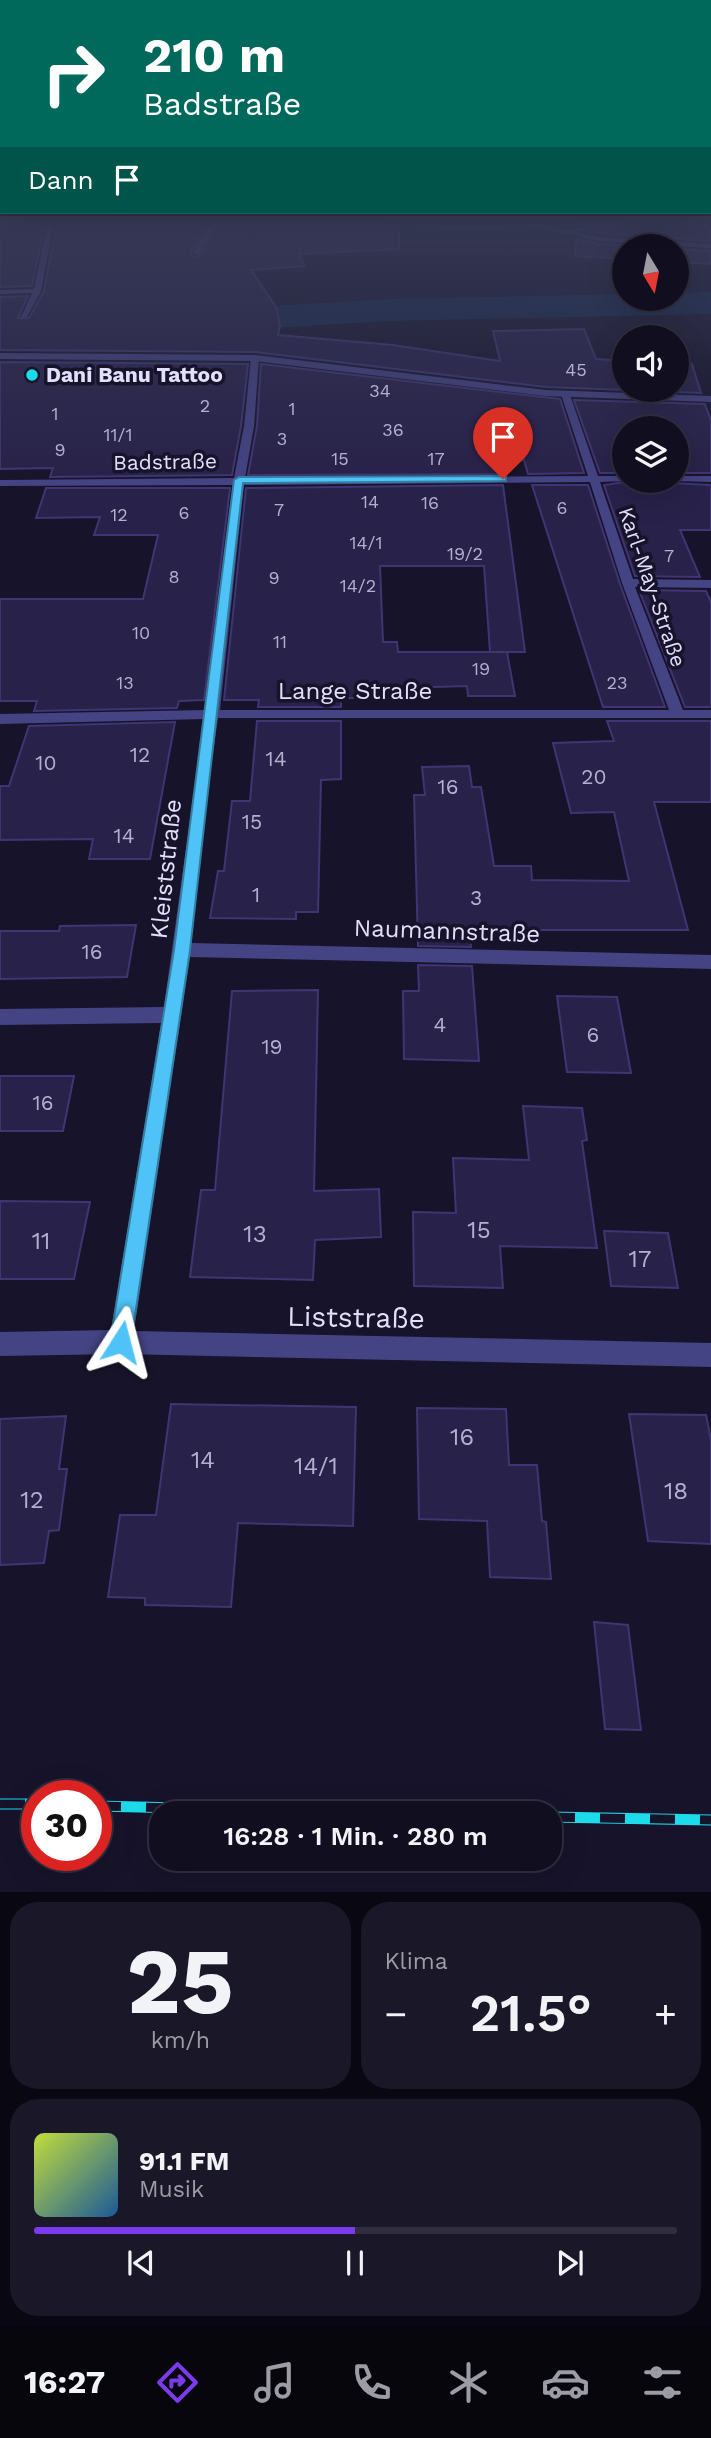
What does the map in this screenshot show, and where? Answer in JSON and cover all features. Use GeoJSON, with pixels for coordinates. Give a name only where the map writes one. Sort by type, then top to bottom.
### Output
{"type":"FeatureCollection","features":[{"type":"Feature","properties":{"kind":"street"},"geometry":{"type":"LineString","coordinates":[[24,315],[27,309]]}},
{"type":"Feature","properties":{"kind":"street"},"geometry":{"type":"LineString","coordinates":[[0,355],[255,358],[566,394],[711,399]]}},
{"type":"Feature","properties":{"kind":"street","name":"Kleiststraße"},"geometry":{"type":"LineString","coordinates":[[121,1342],[182,950],[239,480],[249,426],[255,358]]}},
{"type":"Feature","properties":{"kind":"street","name":"Karl-May-Straße"},"geometry":{"type":"LineString","coordinates":[[566,394],[628,583],[677,713]]}},
{"type":"Feature","properties":{"kind":"street"},"geometry":{"type":"LineString","coordinates":[[689,479],[711,478]]}},
{"type":"Feature","properties":{"kind":"street","name":"Badstraße"},"geometry":{"type":"LineString","coordinates":[[0,483],[612,479]]}},
{"type":"Feature","properties":{"kind":"street"},"geometry":{"type":"LineString","coordinates":[[628,583],[711,584]]}},
{"type":"Feature","properties":{"kind":"street","name":"Lange Straße"},"geometry":{"type":"LineString","coordinates":[[0,719],[212,714],[711,714]]}},
{"type":"Feature","properties":{"kind":"street","name":"Naumannstraße"},"geometry":{"type":"LineString","coordinates":[[182,950],[711,962]]}},
{"type":"Feature","properties":{"kind":"street"},"geometry":{"type":"LineString","coordinates":[[0,1017],[170,1015]]}},
{"type":"Feature","properties":{"kind":"street","name":"Liststraße"},"geometry":{"type":"LineString","coordinates":[[0,1344],[121,1342],[711,1355]]}},
{"type":"Feature","properties":{"kind":"building"},"geometry":{"type":"Polygon","coordinates":[[[0,309],[22,309],[18,318],[29,318],[34,309],[277,309],[280,325],[278,335],[393,345],[500,361],[493,331],[584,329],[596,359],[612,360],[612,390],[546,387],[255,352],[0,350],[0,309]]]}},
{"type":"Feature","properties":{"kind":"building"},"geometry":{"type":"Polygon","coordinates":[[[0,362],[248,364],[232,475],[50,477],[53,468],[0,469],[0,362]]]}},
{"type":"Feature","properties":{"kind":"building"},"geometry":{"type":"Polygon","coordinates":[[[261,364],[560,399],[584,473],[528,474],[524,460],[500,465],[501,474],[248,475],[257,426],[261,364]]]}},
{"type":"Feature","properties":{"kind":"building"},"geometry":{"type":"Polygon","coordinates":[[[689,364],[692,364],[701,393],[689,393],[689,364]]]}},
{"type":"Feature","properties":{"kind":"building"},"geometry":{"type":"Polygon","coordinates":[[[574,400],[705,404],[711,421],[711,473],[689,473],[689,416],[612,416],[612,473],[600,473],[574,400]]]}},
{"type":"Feature","properties":{"kind":"building"},"geometry":{"type":"Polygon","coordinates":[[[612,484],[612,493],[689,493],[689,484],[711,485],[711,530],[680,530],[700,577],[635,576],[604,485],[612,484]]]}},
{"type":"Feature","properties":{"kind":"building"},"geometry":{"type":"Polygon","coordinates":[[[503,485],[525,652],[507,652],[515,696],[468,696],[467,686],[400,688],[401,698],[341,698],[341,707],[258,707],[259,700],[224,700],[246,488],[503,485]],[[380,566],[383,642],[397,642],[398,652],[490,652],[484,566],[380,566]]]}},
{"type":"Feature","properties":{"kind":"building"},"geometry":{"type":"Polygon","coordinates":[[[532,485],[588,485],[620,584],[665,707],[603,707],[532,485]]]}},
{"type":"Feature","properties":{"kind":"building"},"geometry":{"type":"Polygon","coordinates":[[[46,488],[230,488],[204,700],[179,701],[177,708],[34,711],[37,701],[0,701],[0,599],[143,599],[158,535],[94,535],[100,517],[36,518],[46,488]]]}},
{"type":"Feature","properties":{"kind":"building"},"geometry":{"type":"Polygon","coordinates":[[[639,590],[706,591],[711,602],[711,707],[685,707],[639,590]]]}},
{"type":"Feature","properties":{"kind":"building"},"geometry":{"type":"Polygon","coordinates":[[[257,721],[341,721],[341,779],[321,780],[318,912],[296,912],[296,919],[210,918],[218,871],[224,871],[232,801],[250,801],[257,721]]]}},
{"type":"Feature","properties":{"kind":"building"},"geometry":{"type":"Polygon","coordinates":[[[607,721],[711,721],[711,802],[654,802],[688,930],[469,930],[471,947],[418,946],[414,795],[425,795],[422,767],[469,766],[472,787],[481,787],[494,866],[531,866],[532,880],[629,881],[614,812],[571,813],[553,743],[614,741],[607,721]]]}},
{"type":"Feature","properties":{"kind":"building"},"geometry":{"type":"Polygon","coordinates":[[[175,722],[150,859],[89,859],[93,839],[0,840],[0,786],[9,786],[29,726],[175,722]]]}},
{"type":"Feature","properties":{"kind":"building"},"geometry":{"type":"Polygon","coordinates":[[[136,925],[127,977],[0,979],[0,931],[59,931],[60,926],[136,925]]]}},
{"type":"Feature","properties":{"kind":"building"},"geometry":{"type":"Polygon","coordinates":[[[418,965],[472,966],[479,1061],[404,1059],[403,991],[419,991],[418,965]]]}},
{"type":"Feature","properties":{"kind":"building"},"geometry":{"type":"Polygon","coordinates":[[[318,990],[314,1191],[379,1189],[381,1237],[315,1240],[313,1280],[190,1277],[201,1190],[215,1190],[232,991],[318,990]]]}},
{"type":"Feature","properties":{"kind":"building"},"geometry":{"type":"Polygon","coordinates":[[[557,996],[617,997],[631,1073],[567,1072],[557,996]]]}},
{"type":"Feature","properties":{"kind":"building"},"geometry":{"type":"Polygon","coordinates":[[[0,1076],[74,1076],[63,1131],[0,1131],[0,1076]]]}},
{"type":"Feature","properties":{"kind":"building"},"geometry":{"type":"Polygon","coordinates":[[[523,1106],[582,1108],[587,1140],[582,1141],[597,1248],[500,1246],[503,1288],[414,1286],[413,1212],[456,1213],[453,1158],[529,1160],[523,1106]]]}},
{"type":"Feature","properties":{"kind":"building"},"geometry":{"type":"Polygon","coordinates":[[[0,1201],[90,1202],[74,1279],[0,1279],[0,1201]]]}},
{"type":"Feature","properties":{"kind":"building"},"geometry":{"type":"Polygon","coordinates":[[[604,1231],[668,1233],[678,1288],[611,1286],[604,1231]]]}},
{"type":"Feature","properties":{"kind":"building"},"geometry":{"type":"Polygon","coordinates":[[[171,1404],[356,1407],[353,1526],[238,1523],[231,1607],[145,1605],[145,1598],[108,1597],[120,1515],[156,1515],[171,1404]]]}},
{"type":"Feature","properties":{"kind":"building"},"geometry":{"type":"Polygon","coordinates":[[[417,1408],[506,1409],[509,1465],[537,1465],[551,1579],[490,1577],[487,1521],[419,1519],[417,1408]]]}},
{"type":"Feature","properties":{"kind":"building"},"geometry":{"type":"Polygon","coordinates":[[[629,1414],[706,1415],[711,1440],[711,1544],[648,1541],[629,1414]]]}},
{"type":"Feature","properties":{"kind":"building"},"geometry":{"type":"Polygon","coordinates":[[[66,1416],[59,1469],[67,1469],[59,1530],[49,1531],[44,1563],[0,1565],[0,1419],[66,1416]]]}},
{"type":"Feature","properties":{"kind":"building"},"geometry":{"type":"Polygon","coordinates":[[[594,1622],[628,1625],[641,1730],[605,1729],[594,1622]]]}},
{"type":"Feature","properties":{"kind":"waterway"},"geometry":{"type":"LineString","coordinates":[[0,329],[104,327],[421,309]]}},
{"type":"Feature","properties":{"kind":"railway"},"geometry":{"type":"LineString","coordinates":[[0,1804],[21,1804]]}},
{"type":"Feature","properties":{"kind":"railway"},"geometry":{"type":"LineString","coordinates":[[112,1806],[149,1807]]}},
{"type":"Feature","properties":{"kind":"railway"},"geometry":{"type":"LineString","coordinates":[[562,1817],[711,1820]]}},
{"type":"Feature","properties":{"kind":"place","name":"Dani Banu Tattoo"},"geometry":{"type":"Point","coordinates":[32,375]}},
{"type":"Feature","properties":{"kind":"route"},"geometry":{"type":"LineString","coordinates":[[121,1342],[182,950],[239,480],[503,479]]}}]}
